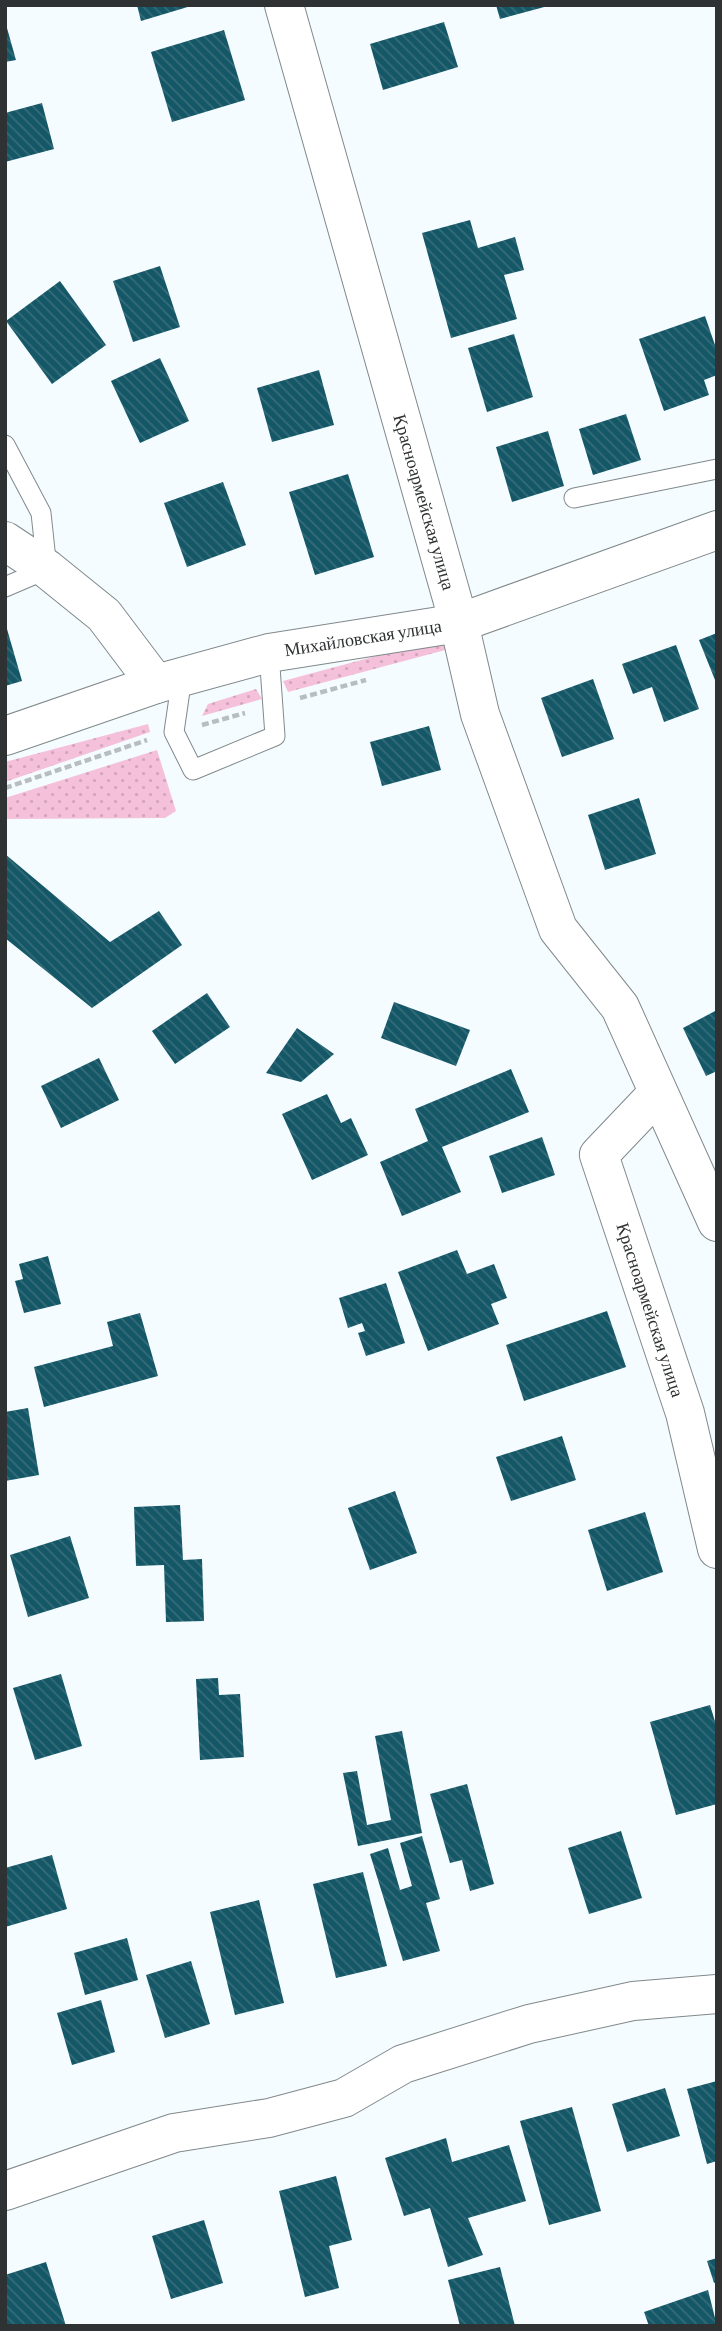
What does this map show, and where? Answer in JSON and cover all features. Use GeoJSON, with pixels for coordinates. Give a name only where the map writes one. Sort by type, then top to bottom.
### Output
{"type":"FeatureCollection","features":[{"type":"Feature","properties":{"kind":"street","name":"Красноармейская улица"},"geometry":{"type":"LineString","coordinates":[[284,5],[459,623],[480,715],[558,929],[620,1007],[717,1222]]}},
{"type":"Feature","properties":{"kind":"street","name":"Михайловская улица"},"geometry":{"type":"LineString","coordinates":[[5,736],[169,680],[269,653],[459,623],[717,530]]}},
{"type":"Feature","properties":{"kind":"street"},"geometry":{"type":"LineString","coordinates":[[5,541],[47,569],[104,615],[169,680]]}},
{"type":"Feature","properties":{"kind":"street","name":"Красноармейская улица"},"geometry":{"type":"LineString","coordinates":[[658,1093],[599,1155],[685,1413],[717,1549]]}},
{"type":"Feature","properties":{"kind":"street"},"geometry":{"type":"LineString","coordinates":[[5,2191],[174,2133],[269,2118],[344,2098],[403,2064],[529,2024],[632,2001],[717,1994]]}},
{"type":"Feature","properties":{"kind":"lane"},"geometry":{"type":"LineString","coordinates":[[5,445],[41,513],[47,569],[5,587]]}},
{"type":"Feature","properties":{"kind":"lane"},"geometry":{"type":"LineString","coordinates":[[574,498],[717,469]]}},
{"type":"Feature","properties":{"kind":"lane"},"geometry":{"type":"LineString","coordinates":[[169,680],[174,732],[193,769],[275,736],[275,705],[269,653]]}},
{"type":"Feature","properties":{"kind":"path"},"geometry":{"type":"LineString","coordinates":[[5,788],[174,732],[379,676]]}},
{"type":"Feature","properties":{"kind":"shaded area"},"geometry":{"type":"Polygon","coordinates":[[[447,637],[449,649],[288,692],[283,681],[447,637]]]}},
{"type":"Feature","properties":{"kind":"shaded area"},"geometry":{"type":"Polygon","coordinates":[[[256,689],[262,699],[202,716],[208,704],[256,689]]]}},
{"type":"Feature","properties":{"kind":"shaded area"},"geometry":{"type":"Polygon","coordinates":[[[148,724],[150,732],[5,782],[5,762],[148,724]]]}},
{"type":"Feature","properties":{"kind":"shaded area"},"geometry":{"type":"Polygon","coordinates":[[[157,750],[176,811],[165,818],[5,819],[5,798],[157,750]]]}},
{"type":"Feature","properties":{"kind":"building"},"geometry":{"type":"Polygon","coordinates":[[[137,5],[190,5],[191,6],[141,21],[137,5]]]}},
{"type":"Feature","properties":{"kind":"building"},"geometry":{"type":"Polygon","coordinates":[[[496,5],[548,5],[548,6],[500,19],[496,5]]]}},
{"type":"Feature","properties":{"kind":"building"},"geometry":{"type":"Polygon","coordinates":[[[5,21],[16,60],[5,62],[5,21]]]}},
{"type":"Feature","properties":{"kind":"building"},"geometry":{"type":"Polygon","coordinates":[[[444,22],[458,67],[383,90],[370,44],[444,22]]]}},
{"type":"Feature","properties":{"kind":"building"},"geometry":{"type":"Polygon","coordinates":[[[224,30],[245,100],[172,122],[151,52],[224,30]]]}},
{"type":"Feature","properties":{"kind":"building"},"geometry":{"type":"Polygon","coordinates":[[[42,103],[54,149],[5,162],[5,113],[42,103]]]}},
{"type":"Feature","properties":{"kind":"building"},"geometry":{"type":"Polygon","coordinates":[[[470,220],[478,248],[515,237],[524,270],[504,275],[517,319],[451,338],[422,233],[470,220]]]}},
{"type":"Feature","properties":{"kind":"building"},"geometry":{"type":"Polygon","coordinates":[[[160,266],[180,327],[133,342],[113,281],[160,266]]]}},
{"type":"Feature","properties":{"kind":"building"},"geometry":{"type":"Polygon","coordinates":[[[60,281],[106,345],[52,384],[6,321],[60,281]]]}},
{"type":"Feature","properties":{"kind":"building"},"geometry":{"type":"Polygon","coordinates":[[[705,316],[717,351],[717,375],[704,380],[709,395],[664,411],[639,339],[705,316]]]}},
{"type":"Feature","properties":{"kind":"building"},"geometry":{"type":"Polygon","coordinates":[[[514,334],[533,397],[487,412],[468,348],[514,334]]]}},
{"type":"Feature","properties":{"kind":"building"},"geometry":{"type":"Polygon","coordinates":[[[160,358],[189,421],[140,443],[111,381],[160,358]]]}},
{"type":"Feature","properties":{"kind":"building"},"geometry":{"type":"Polygon","coordinates":[[[319,370],[334,425],[272,442],[257,388],[319,370]]]}},
{"type":"Feature","properties":{"kind":"building"},"geometry":{"type":"Polygon","coordinates":[[[626,414],[641,460],[593,475],[579,429],[626,414]]]}},
{"type":"Feature","properties":{"kind":"building"},"geometry":{"type":"Polygon","coordinates":[[[548,431],[564,486],[512,502],[496,447],[548,431]]]}},
{"type":"Feature","properties":{"kind":"building"},"geometry":{"type":"Polygon","coordinates":[[[348,474],[374,557],[315,575],[289,492],[348,474]]]}},
{"type":"Feature","properties":{"kind":"building"},"geometry":{"type":"Polygon","coordinates":[[[223,482],[246,545],[187,567],[164,503],[223,482]]]}},
{"type":"Feature","properties":{"kind":"building"},"geometry":{"type":"Polygon","coordinates":[[[7,629],[22,681],[5,686],[5,630],[7,629]]]}},
{"type":"Feature","properties":{"kind":"building"},"geometry":{"type":"Polygon","coordinates":[[[717,633],[717,685],[699,640],[717,633]]]}},
{"type":"Feature","properties":{"kind":"building"},"geometry":{"type":"Polygon","coordinates":[[[676,645],[699,709],[664,722],[652,687],[633,694],[622,664],[676,645]]]}},
{"type":"Feature","properties":{"kind":"building"},"geometry":{"type":"Polygon","coordinates":[[[593,679],[614,739],[562,757],[541,698],[593,679]]]}},
{"type":"Feature","properties":{"kind":"building"},"geometry":{"type":"Polygon","coordinates":[[[429,726],[441,770],[382,786],[370,742],[429,726]]]}},
{"type":"Feature","properties":{"kind":"building"},"geometry":{"type":"Polygon","coordinates":[[[639,798],[656,854],[605,870],[588,815],[639,798]]]}},
{"type":"Feature","properties":{"kind":"building"},"geometry":{"type":"Polygon","coordinates":[[[5,854],[110,942],[159,911],[182,945],[92,1008],[5,938],[5,854]]]}},
{"type":"Feature","properties":{"kind":"building"},"geometry":{"type":"Polygon","coordinates":[[[207,993],[230,1027],[175,1064],[152,1031],[207,993]]]}},
{"type":"Feature","properties":{"kind":"building"},"geometry":{"type":"Polygon","coordinates":[[[394,1002],[470,1030],[456,1066],[381,1038],[394,1002]]]}},
{"type":"Feature","properties":{"kind":"building"},"geometry":{"type":"Polygon","coordinates":[[[717,1010],[717,1071],[706,1076],[683,1028],[717,1010]]]}},
{"type":"Feature","properties":{"kind":"building"},"geometry":{"type":"Polygon","coordinates":[[[297,1028],[334,1054],[301,1082],[266,1073],[297,1028]]]}},
{"type":"Feature","properties":{"kind":"building"},"geometry":{"type":"Polygon","coordinates":[[[99,1058],[119,1100],[61,1128],[41,1086],[99,1058]]]}},
{"type":"Feature","properties":{"kind":"building"},"geometry":{"type":"Polygon","coordinates":[[[511,1069],[529,1112],[442,1147],[461,1192],[402,1216],[380,1162],[428,1141],[415,1109],[511,1069]]]}},
{"type":"Feature","properties":{"kind":"building"},"geometry":{"type":"Polygon","coordinates":[[[327,1094],[341,1123],[351,1118],[368,1155],[312,1180],[282,1114],[327,1094]]]}},
{"type":"Feature","properties":{"kind":"building"},"geometry":{"type":"Polygon","coordinates":[[[542,1137],[555,1175],[502,1193],[489,1156],[542,1137]]]}},
{"type":"Feature","properties":{"kind":"building"},"geometry":{"type":"Polygon","coordinates":[[[457,1250],[467,1274],[494,1264],[507,1298],[491,1304],[499,1324],[428,1351],[398,1272],[457,1250]]]}},
{"type":"Feature","properties":{"kind":"building"},"geometry":{"type":"Polygon","coordinates":[[[48,1256],[61,1304],[24,1313],[15,1281],[23,1279],[19,1264],[48,1256]]]}},
{"type":"Feature","properties":{"kind":"building"},"geometry":{"type":"Polygon","coordinates":[[[386,1283],[405,1343],[366,1356],[358,1333],[365,1331],[362,1323],[348,1328],[339,1298],[386,1283]]]}},
{"type":"Feature","properties":{"kind":"building"},"geometry":{"type":"Polygon","coordinates":[[[607,1311],[626,1367],[524,1401],[506,1345],[607,1311]]]}},
{"type":"Feature","properties":{"kind":"building"},"geometry":{"type":"Polygon","coordinates":[[[140,1313],[158,1376],[44,1407],[34,1367],[113,1346],[107,1322],[140,1313]]]}},
{"type":"Feature","properties":{"kind":"building"},"geometry":{"type":"Polygon","coordinates":[[[28,1408],[39,1475],[5,1481],[5,1412],[28,1408]]]}},
{"type":"Feature","properties":{"kind":"building"},"geometry":{"type":"Polygon","coordinates":[[[562,1436],[576,1480],[511,1501],[496,1457],[562,1436]]]}},
{"type":"Feature","properties":{"kind":"building"},"geometry":{"type":"Polygon","coordinates":[[[395,1491],[417,1553],[370,1570],[348,1508],[395,1491]]]}},
{"type":"Feature","properties":{"kind":"building"},"geometry":{"type":"Polygon","coordinates":[[[180,1505],[183,1560],[202,1559],[204,1621],[166,1622],[164,1565],[136,1566],[134,1507],[180,1505]]]}},
{"type":"Feature","properties":{"kind":"building"},"geometry":{"type":"Polygon","coordinates":[[[645,1512],[663,1572],[607,1591],[588,1530],[645,1512]]]}},
{"type":"Feature","properties":{"kind":"building"},"geometry":{"type":"Polygon","coordinates":[[[70,1536],[89,1598],[28,1617],[10,1555],[70,1536]]]}},
{"type":"Feature","properties":{"kind":"building"},"geometry":{"type":"Polygon","coordinates":[[[61,1674],[82,1746],[35,1760],[13,1688],[61,1674]]]}},
{"type":"Feature","properties":{"kind":"building"},"geometry":{"type":"Polygon","coordinates":[[[218,1678],[219,1695],[240,1694],[244,1757],[200,1760],[196,1679],[218,1678]]]}},
{"type":"Feature","properties":{"kind":"building"},"geometry":{"type":"Polygon","coordinates":[[[710,1705],[717,1728],[717,1804],[676,1815],[650,1722],[710,1705]]]}},
{"type":"Feature","properties":{"kind":"building"},"geometry":{"type":"Polygon","coordinates":[[[402,1731],[422,1833],[358,1846],[343,1773],[357,1771],[367,1825],[391,1820],[375,1736],[402,1731]]]}},
{"type":"Feature","properties":{"kind":"building"},"geometry":{"type":"Polygon","coordinates":[[[467,1784],[494,1884],[470,1891],[462,1860],[450,1863],[430,1794],[467,1784]]]}},
{"type":"Feature","properties":{"kind":"building"},"geometry":{"type":"Polygon","coordinates":[[[621,1831],[642,1898],[589,1914],[568,1848],[621,1831]]]}},
{"type":"Feature","properties":{"kind":"building"},"geometry":{"type":"Polygon","coordinates":[[[422,1836],[440,1899],[426,1903],[440,1951],[403,1961],[370,1854],[388,1848],[400,1890],[412,1886],[400,1843],[422,1836]]]}},
{"type":"Feature","properties":{"kind":"building"},"geometry":{"type":"Polygon","coordinates":[[[52,1855],[67,1909],[5,1927],[5,1868],[52,1855]]]}},
{"type":"Feature","properties":{"kind":"building"},"geometry":{"type":"Polygon","coordinates":[[[363,1872],[387,1966],[336,1978],[313,1884],[363,1872]]]}},
{"type":"Feature","properties":{"kind":"building"},"geometry":{"type":"Polygon","coordinates":[[[259,1900],[284,2003],[235,2015],[210,1912],[259,1900]]]}},
{"type":"Feature","properties":{"kind":"building"},"geometry":{"type":"Polygon","coordinates":[[[127,1938],[138,1980],[85,1995],[74,1953],[127,1938]]]}},
{"type":"Feature","properties":{"kind":"building"},"geometry":{"type":"Polygon","coordinates":[[[191,1961],[210,2024],[165,2038],[146,1975],[191,1961]]]}},
{"type":"Feature","properties":{"kind":"building"},"geometry":{"type":"Polygon","coordinates":[[[101,2000],[115,2052],[72,2065],[57,2013],[101,2000]]]}},
{"type":"Feature","properties":{"kind":"building"},"geometry":{"type":"Polygon","coordinates":[[[717,2081],[717,2161],[707,2164],[687,2089],[717,2081]]]}},
{"type":"Feature","properties":{"kind":"building"},"geometry":{"type":"Polygon","coordinates":[[[665,2088],[680,2136],[627,2152],[612,2104],[665,2088]]]}},
{"type":"Feature","properties":{"kind":"building"},"geometry":{"type":"Polygon","coordinates":[[[572,2107],[601,2211],[549,2225],[520,2121],[572,2107]]]}},
{"type":"Feature","properties":{"kind":"building"},"geometry":{"type":"Polygon","coordinates":[[[446,2138],[452,2162],[509,2145],[526,2201],[468,2218],[483,2255],[448,2267],[430,2208],[404,2216],[385,2158],[446,2138]]]}},
{"type":"Feature","properties":{"kind":"building"},"geometry":{"type":"Polygon","coordinates":[[[336,2176],[352,2240],[329,2246],[339,2288],[305,2297],[279,2191],[336,2176]]]}},
{"type":"Feature","properties":{"kind":"building"},"geometry":{"type":"Polygon","coordinates":[[[204,2220],[223,2283],[171,2299],[152,2236],[204,2220]]]}},
{"type":"Feature","properties":{"kind":"building"},"geometry":{"type":"Polygon","coordinates":[[[717,2258],[717,2282],[714,2283],[707,2261],[717,2258]]]}},
{"type":"Feature","properties":{"kind":"building"},"geometry":{"type":"Polygon","coordinates":[[[46,2262],[66,2326],[5,2326],[5,2275],[46,2262]]]}},
{"type":"Feature","properties":{"kind":"building"},"geometry":{"type":"Polygon","coordinates":[[[500,2267],[515,2326],[460,2326],[448,2280],[500,2267]]]}},
{"type":"Feature","properties":{"kind":"building"},"geometry":{"type":"Polygon","coordinates":[[[708,2290],[717,2326],[649,2326],[644,2312],[708,2290]]]}}]}
